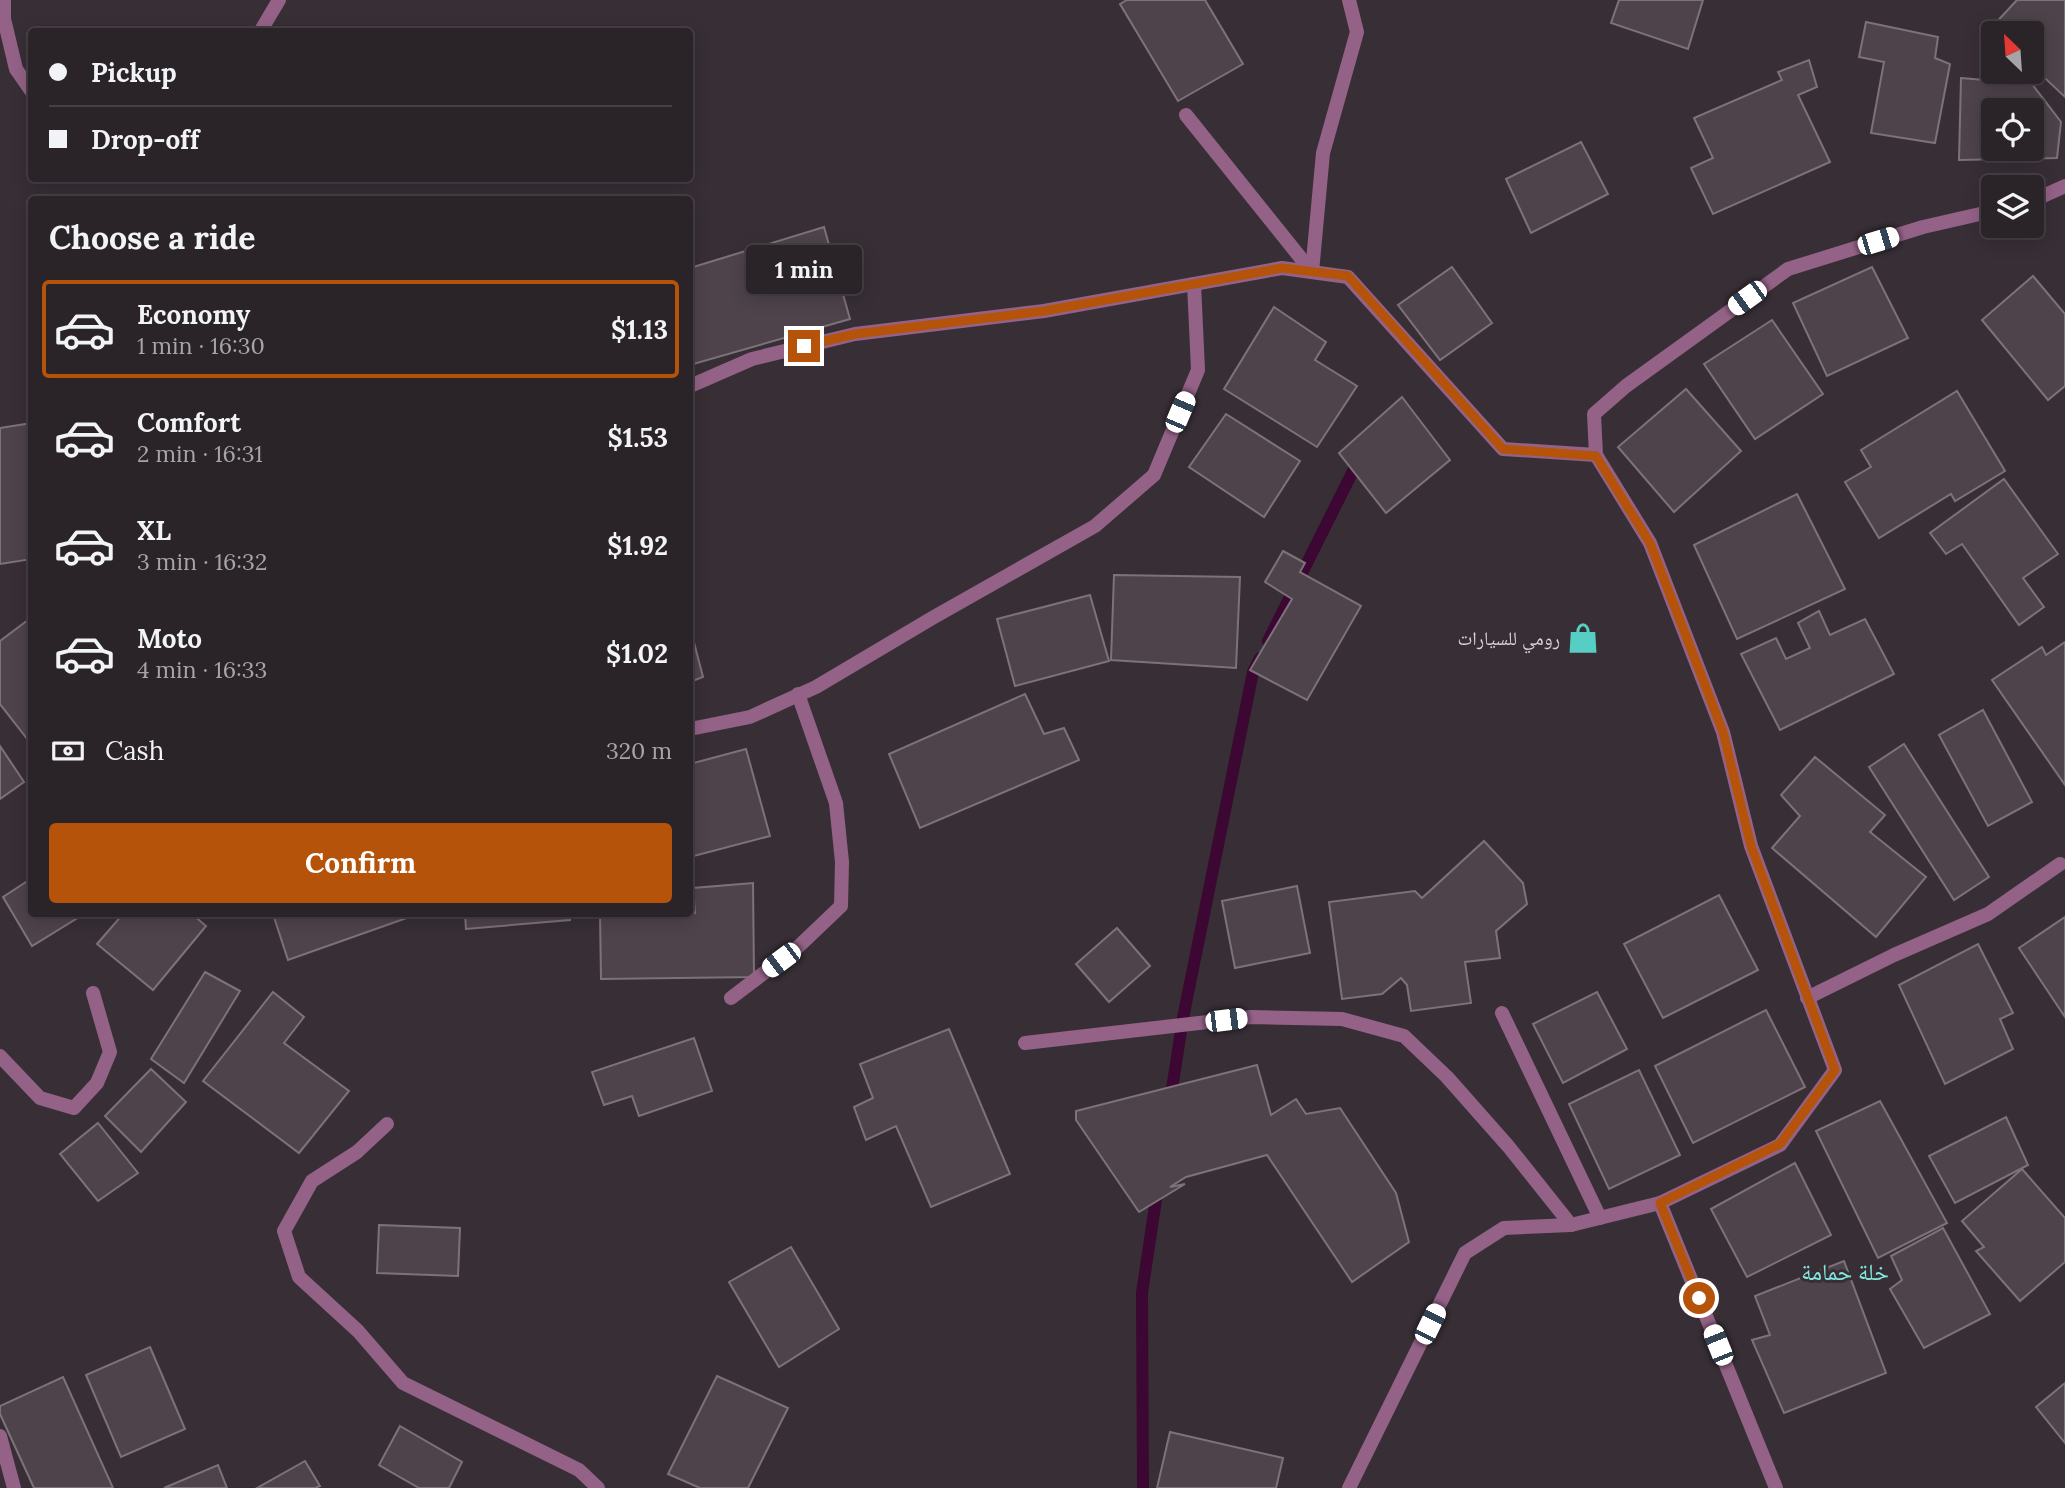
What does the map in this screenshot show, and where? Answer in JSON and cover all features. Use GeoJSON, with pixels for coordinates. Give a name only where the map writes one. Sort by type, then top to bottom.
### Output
{"type":"FeatureCollection","features":[{"type":"Feature","properties":{"kind":"street"},"geometry":{"type":"LineString","coordinates":[[4,0],[4,19],[16,69],[28,86]]}},
{"type":"Feature","properties":{"kind":"street"},"geometry":{"type":"LineString","coordinates":[[262,28],[279,0]]}},
{"type":"Feature","properties":{"kind":"street"},"geometry":{"type":"LineString","coordinates":[[1312,272],[1323,153],[1357,33],[1349,0]]}},
{"type":"Feature","properties":{"kind":"street"},"geometry":{"type":"LineString","coordinates":[[1186,115],[1312,272]]}},
{"type":"Feature","properties":{"kind":"street"},"geometry":{"type":"LineString","coordinates":[[2044,196],[2065,186]]}},
{"type":"Feature","properties":{"kind":"street"},"geometry":{"type":"LineString","coordinates":[[1349,1488],[1465,1253],[1504,1228],[1572,1225],[1660,1203],[1780,1144],[1835,1070],[1751,846],[1723,732],[1650,543],[1596,456],[1594,414],[1626,386],[1788,269],[1923,227],[1981,214]]}},
{"type":"Feature","properties":{"kind":"street"},"geometry":{"type":"LineString","coordinates":[[693,385],[752,359],[855,334],[1044,311],[1282,268],[1348,276],[1503,449],[1596,456]]}},
{"type":"Feature","properties":{"kind":"street"},"geometry":{"type":"LineString","coordinates":[[693,728],[750,717],[816,687],[1095,526],[1154,475],[1198,370],[1194,284]]}},
{"type":"Feature","properties":{"kind":"street"},"geometry":{"type":"LineString","coordinates":[[731,998],[798,947],[841,906],[842,862],[836,803],[799,694]]}},
{"type":"Feature","properties":{"kind":"street"},"geometry":{"type":"LineString","coordinates":[[1807,999],[1894,955],[1988,914],[2060,864]]}},
{"type":"Feature","properties":{"kind":"street"},"geometry":{"type":"LineString","coordinates":[[0,1056],[40,1098],[74,1108],[97,1083],[110,1052],[93,993]]}},
{"type":"Feature","properties":{"kind":"street"},"geometry":{"type":"LineString","coordinates":[[1502,1013],[1601,1218]]}},
{"type":"Feature","properties":{"kind":"street"},"geometry":{"type":"LineString","coordinates":[[1025,1043],[1251,1017],[1342,1019],[1404,1036],[1456,1087],[1572,1225]]}},
{"type":"Feature","properties":{"kind":"street"},"geometry":{"type":"LineString","coordinates":[[387,1124],[357,1152],[312,1181],[284,1230],[299,1277],[358,1331],[403,1383],[579,1470],[598,1488]]}},
{"type":"Feature","properties":{"kind":"street"},"geometry":{"type":"LineString","coordinates":[[1660,1203],[1776,1488]]}},
{"type":"Feature","properties":{"kind":"street"},"geometry":{"type":"LineString","coordinates":[[0,1436],[14,1488]]}},
{"type":"Feature","properties":{"kind":"building"},"geometry":{"type":"Polygon","coordinates":[[[1127,0],[1205,0],[1243,64],[1178,101],[1120,4],[1127,0]]]}},
{"type":"Feature","properties":{"kind":"building"},"geometry":{"type":"Polygon","coordinates":[[[1619,0],[1703,0],[1688,49],[1611,23],[1619,0]]]}},
{"type":"Feature","properties":{"kind":"building"},"geometry":{"type":"Polygon","coordinates":[[[2017,0],[2065,0],[2065,97],[2044,77],[2044,21],[1997,21],[2017,0]]]}},
{"type":"Feature","properties":{"kind":"building"},"geometry":{"type":"Polygon","coordinates":[[[1866,22],[1938,37],[1935,58],[1950,64],[1935,143],[1871,133],[1884,62],[1859,57],[1866,22]]]}},
{"type":"Feature","properties":{"kind":"building"},"geometry":{"type":"Polygon","coordinates":[[[1809,60],[1817,87],[1798,95],[1830,162],[1713,214],[1691,168],[1713,158],[1694,118],[1782,80],[1778,72],[1809,60]]]}},
{"type":"Feature","properties":{"kind":"building"},"geometry":{"type":"Polygon","coordinates":[[[1961,78],[1981,80],[1981,84],[2032,84],[2043,98],[1981,98],[1981,160],[1959,160],[1961,78]]]}},
{"type":"Feature","properties":{"kind":"building"},"geometry":{"type":"Polygon","coordinates":[[[2044,100],[2061,122],[2057,158],[2044,158],[2044,100]]]}},
{"type":"Feature","properties":{"kind":"building"},"geometry":{"type":"Polygon","coordinates":[[[1581,142],[1608,194],[1531,233],[1506,179],[1581,142]]]}},
{"type":"Feature","properties":{"kind":"building"},"geometry":{"type":"Polygon","coordinates":[[[824,227],[850,319],[693,364],[693,267],[824,227]]]}},
{"type":"Feature","properties":{"kind":"building"},"geometry":{"type":"Polygon","coordinates":[[[1452,267],[1492,323],[1440,360],[1398,305],[1452,267]]]}},
{"type":"Feature","properties":{"kind":"building"},"geometry":{"type":"Polygon","coordinates":[[[1872,267],[1908,338],[1827,376],[1793,303],[1872,267]]]}},
{"type":"Feature","properties":{"kind":"building"},"geometry":{"type":"Polygon","coordinates":[[[2033,276],[2065,314],[2065,386],[2048,400],[1982,320],[2033,276]]]}},
{"type":"Feature","properties":{"kind":"building"},"geometry":{"type":"Polygon","coordinates":[[[1274,307],[1326,342],[1315,360],[1357,386],[1317,447],[1224,389],[1274,307]]]}},
{"type":"Feature","properties":{"kind":"building"},"geometry":{"type":"Polygon","coordinates":[[[1772,320],[1823,394],[1755,439],[1704,364],[1772,320]]]}},
{"type":"Feature","properties":{"kind":"building"},"geometry":{"type":"Polygon","coordinates":[[[1686,389],[1741,451],[1674,512],[1618,447],[1686,389]]]}},
{"type":"Feature","properties":{"kind":"building"},"geometry":{"type":"Polygon","coordinates":[[[1957,391],[2005,471],[1955,501],[1951,494],[1879,538],[1845,482],[1871,467],[1861,450],[1957,391]]]}},
{"type":"Feature","properties":{"kind":"building"},"geometry":{"type":"Polygon","coordinates":[[[1402,397],[1450,460],[1386,513],[1339,453],[1402,397]]]}},
{"type":"Feature","properties":{"kind":"building"},"geometry":{"type":"Polygon","coordinates":[[[1226,414],[1300,461],[1264,517],[1189,467],[1226,414]]]}},
{"type":"Feature","properties":{"kind":"building"},"geometry":{"type":"Polygon","coordinates":[[[28,424],[28,560],[0,564],[0,428],[28,424]]]}},
{"type":"Feature","properties":{"kind":"building"},"geometry":{"type":"Polygon","coordinates":[[[2004,479],[2058,554],[2023,578],[2044,607],[2019,625],[1962,544],[1946,554],[1930,533],[2004,479]]]}},
{"type":"Feature","properties":{"kind":"building"},"geometry":{"type":"Polygon","coordinates":[[[1797,494],[1845,589],[1737,639],[1694,545],[1797,494]]]}},
{"type":"Feature","properties":{"kind":"building"},"geometry":{"type":"Polygon","coordinates":[[[1283,551],[1305,563],[1300,572],[1361,606],[1307,700],[1250,670],[1292,599],[1265,582],[1283,551]]]}},
{"type":"Feature","properties":{"kind":"building"},"geometry":{"type":"Polygon","coordinates":[[[1114,575],[1240,577],[1236,668],[1111,660],[1114,575]]]}},
{"type":"Feature","properties":{"kind":"building"},"geometry":{"type":"Polygon","coordinates":[[[1090,595],[1109,661],[1015,686],[997,619],[1090,595]]]}},
{"type":"Feature","properties":{"kind":"building"},"geometry":{"type":"Polygon","coordinates":[[[1819,611],[1830,635],[1865,619],[1894,674],[1780,730],[1741,654],[1776,638],[1786,659],[1810,648],[1798,623],[1819,611]]]}},
{"type":"Feature","properties":{"kind":"building"},"geometry":{"type":"Polygon","coordinates":[[[28,620],[28,740],[0,704],[0,641],[28,620]]]}},
{"type":"Feature","properties":{"kind":"building"},"geometry":{"type":"Polygon","coordinates":[[[693,639],[703,677],[693,681],[693,639]]]}},
{"type":"Feature","properties":{"kind":"building"},"geometry":{"type":"Polygon","coordinates":[[[2065,642],[2065,785],[1992,680],[2042,647],[2046,655],[2065,642]]]}},
{"type":"Feature","properties":{"kind":"building"},"geometry":{"type":"Polygon","coordinates":[[[1025,694],[1044,734],[1064,728],[1079,760],[920,828],[889,754],[1025,694]]]}},
{"type":"Feature","properties":{"kind":"building"},"geometry":{"type":"Polygon","coordinates":[[[1983,710],[2032,802],[1988,826],[1939,735],[1983,710]]]}},
{"type":"Feature","properties":{"kind":"building"},"geometry":{"type":"Polygon","coordinates":[[[1904,744],[1989,877],[1954,900],[1869,767],[1904,744]]]}},
{"type":"Feature","properties":{"kind":"building"},"geometry":{"type":"Polygon","coordinates":[[[0,746],[24,782],[0,799],[0,746]]]}},
{"type":"Feature","properties":{"kind":"building"},"geometry":{"type":"Polygon","coordinates":[[[746,749],[770,836],[693,856],[693,763],[746,749]]]}},
{"type":"Feature","properties":{"kind":"building"},"geometry":{"type":"Polygon","coordinates":[[[1815,757],[1885,815],[1870,832],[1926,877],[1876,937],[1772,848],[1800,816],[1781,795],[1815,757]]]}},
{"type":"Feature","properties":{"kind":"building"},"geometry":{"type":"Polygon","coordinates":[[[1484,841],[1523,883],[1527,904],[1496,931],[1500,958],[1465,962],[1471,1003],[1411,1011],[1407,985],[1401,978],[1382,994],[1342,999],[1329,902],[1415,891],[1422,898],[1484,841]]]}},
{"type":"Feature","properties":{"kind":"building"},"geometry":{"type":"Polygon","coordinates":[[[28,881],[28,917],[79,917],[32,946],[3,897],[28,881]]]}},
{"type":"Feature","properties":{"kind":"building"},"geometry":{"type":"Polygon","coordinates":[[[753,883],[754,977],[601,979],[600,917],[693,917],[693,888],[753,883]]]}},
{"type":"Feature","properties":{"kind":"building"},"geometry":{"type":"Polygon","coordinates":[[[1297,886],[1310,953],[1235,968],[1222,901],[1297,886]]]}},
{"type":"Feature","properties":{"kind":"building"},"geometry":{"type":"Polygon","coordinates":[[[1719,895],[1758,970],[1663,1018],[1624,944],[1719,895]]]}},
{"type":"Feature","properties":{"kind":"building"},"geometry":{"type":"Polygon","coordinates":[[[120,917],[196,917],[206,926],[153,990],[97,944],[120,917]]]}},
{"type":"Feature","properties":{"kind":"building"},"geometry":{"type":"Polygon","coordinates":[[[274,917],[410,917],[288,960],[274,917]]]}},
{"type":"Feature","properties":{"kind":"building"},"geometry":{"type":"Polygon","coordinates":[[[465,917],[570,917],[570,920],[466,929],[465,917]]]}},
{"type":"Feature","properties":{"kind":"building"},"geometry":{"type":"Polygon","coordinates":[[[2065,917],[2065,1017],[2019,948],[2065,917]]]}},
{"type":"Feature","properties":{"kind":"building"},"geometry":{"type":"Polygon","coordinates":[[[1117,928],[1150,966],[1109,1002],[1076,964],[1117,928]]]}},
{"type":"Feature","properties":{"kind":"building"},"geometry":{"type":"Polygon","coordinates":[[[1978,944],[2013,1013],[2000,1019],[2013,1049],[1945,1084],[1899,985],[1978,944]]]}},
{"type":"Feature","properties":{"kind":"building"},"geometry":{"type":"Polygon","coordinates":[[[205,972],[240,991],[184,1083],[151,1059],[205,972]]]}},
{"type":"Feature","properties":{"kind":"building"},"geometry":{"type":"Polygon","coordinates":[[[273,992],[304,1017],[284,1043],[349,1091],[299,1153],[203,1081],[273,992]]]}},
{"type":"Feature","properties":{"kind":"building"},"geometry":{"type":"Polygon","coordinates":[[[1597,992],[1627,1049],[1563,1083],[1533,1024],[1597,992]]]}},
{"type":"Feature","properties":{"kind":"building"},"geometry":{"type":"Polygon","coordinates":[[[1766,1010],[1805,1087],[1693,1143],[1655,1066],[1766,1010]]]}},
{"type":"Feature","properties":{"kind":"building"},"geometry":{"type":"Polygon","coordinates":[[[949,1029],[1010,1174],[931,1207],[896,1126],[866,1140],[854,1107],[873,1098],[860,1064],[949,1029]]]}},
{"type":"Feature","properties":{"kind":"building"},"geometry":{"type":"Polygon","coordinates":[[[694,1038],[712,1091],[639,1116],[632,1096],[604,1105],[592,1072],[694,1038]]]}},
{"type":"Feature","properties":{"kind":"building"},"geometry":{"type":"Polygon","coordinates":[[[1257,1065],[1271,1115],[1296,1099],[1306,1114],[1340,1108],[1396,1193],[1409,1242],[1352,1282],[1267,1155],[1186,1177],[1170,1187],[1185,1184],[1139,1212],[1076,1120],[1076,1111],[1257,1065]]]}},
{"type":"Feature","properties":{"kind":"building"},"geometry":{"type":"Polygon","coordinates":[[[151,1069],[186,1102],[141,1152],[105,1116],[151,1069]]]}},
{"type":"Feature","properties":{"kind":"building"},"geometry":{"type":"Polygon","coordinates":[[[1639,1070],[1680,1155],[1609,1189],[1569,1104],[1639,1070]]]}},
{"type":"Feature","properties":{"kind":"building"},"geometry":{"type":"Polygon","coordinates":[[[1880,1101],[1947,1223],[1878,1258],[1816,1131],[1880,1101]]]}},
{"type":"Feature","properties":{"kind":"building"},"geometry":{"type":"Polygon","coordinates":[[[2006,1117],[2028,1165],[1955,1203],[1929,1156],[2006,1117]]]}},
{"type":"Feature","properties":{"kind":"building"},"geometry":{"type":"Polygon","coordinates":[[[98,1123],[138,1173],[98,1201],[60,1154],[98,1123]]]}},
{"type":"Feature","properties":{"kind":"building"},"geometry":{"type":"Polygon","coordinates":[[[1795,1163],[1831,1235],[1747,1277],[1711,1209],[1795,1163]]]}},
{"type":"Feature","properties":{"kind":"building"},"geometry":{"type":"Polygon","coordinates":[[[2022,1169],[2065,1218],[2065,1262],[2020,1301],[1976,1251],[1984,1247],[1962,1221],[2022,1169]]]}},
{"type":"Feature","properties":{"kind":"building"},"geometry":{"type":"Polygon","coordinates":[[[379,1225],[460,1228],[458,1276],[377,1273],[379,1225]]]}},
{"type":"Feature","properties":{"kind":"building"},"geometry":{"type":"Polygon","coordinates":[[[1943,1228],[1990,1314],[1924,1348],[1890,1289],[1902,1280],[1891,1256],[1943,1228]]]}},
{"type":"Feature","properties":{"kind":"building"},"geometry":{"type":"Polygon","coordinates":[[[791,1247],[839,1329],[779,1367],[729,1282],[791,1247]]]}},
{"type":"Feature","properties":{"kind":"building"},"geometry":{"type":"Polygon","coordinates":[[[1844,1261],[1886,1373],[1784,1413],[1752,1340],[1770,1335],[1755,1296],[1844,1261]]]}},
{"type":"Feature","properties":{"kind":"building"},"geometry":{"type":"Polygon","coordinates":[[[150,1347],[185,1429],[121,1457],[86,1375],[150,1347]]]}},
{"type":"Feature","properties":{"kind":"building"},"geometry":{"type":"Polygon","coordinates":[[[717,1376],[788,1408],[748,1488],[700,1488],[668,1474],[717,1376]]]}},
{"type":"Feature","properties":{"kind":"building"},"geometry":{"type":"Polygon","coordinates":[[[63,1377],[113,1488],[34,1488],[0,1414],[0,1406],[63,1377]]]}},
{"type":"Feature","properties":{"kind":"building"},"geometry":{"type":"Polygon","coordinates":[[[2065,1383],[2065,1443],[2036,1407],[2065,1383]]]}},
{"type":"Feature","properties":{"kind":"building"},"geometry":{"type":"Polygon","coordinates":[[[400,1426],[462,1462],[449,1488],[419,1488],[379,1465],[400,1426]]]}},
{"type":"Feature","properties":{"kind":"building"},"geometry":{"type":"Polygon","coordinates":[[[1170,1432],[1283,1458],[1276,1488],[1157,1488],[1170,1432]]]}},
{"type":"Feature","properties":{"kind":"building"},"geometry":{"type":"Polygon","coordinates":[[[305,1461],[320,1486],[257,1488],[305,1461]]]}},
{"type":"Feature","properties":{"kind":"building"},"geometry":{"type":"Polygon","coordinates":[[[218,1465],[227,1488],[164,1488],[218,1465]]]}},
{"type":"Feature","properties":{"kind":"waterway"},"geometry":{"type":"LineString","coordinates":[[1268,641],[1360,457]]}},
{"type":"Feature","properties":{"kind":"waterway"},"geometry":{"type":"LineString","coordinates":[[1170,1102],[1183,1018],[1253,672],[1260,658]]}},
{"type":"Feature","properties":{"kind":"waterway"},"geometry":{"type":"LineString","coordinates":[[1143,1488],[1142,1293],[1158,1186]]}},
{"type":"Feature","properties":{"kind":"place","name":"رومي للسيارات"},"geometry":{"type":"Point","coordinates":[1583,638]}},
{"type":"Feature","properties":{"kind":"district","name":"خلة حمامة"},"geometry":{"type":"Point","coordinates":[1845,1271]}},
{"type":"Feature","properties":{"kind":"route"},"geometry":{"type":"LineString","coordinates":[[804,346],[855,334],[1044,311],[1282,268],[1348,276],[1503,449],[1596,456],[1650,543],[1723,732],[1751,846],[1835,1070],[1780,1144],[1660,1203],[1699,1298]]}}]}
